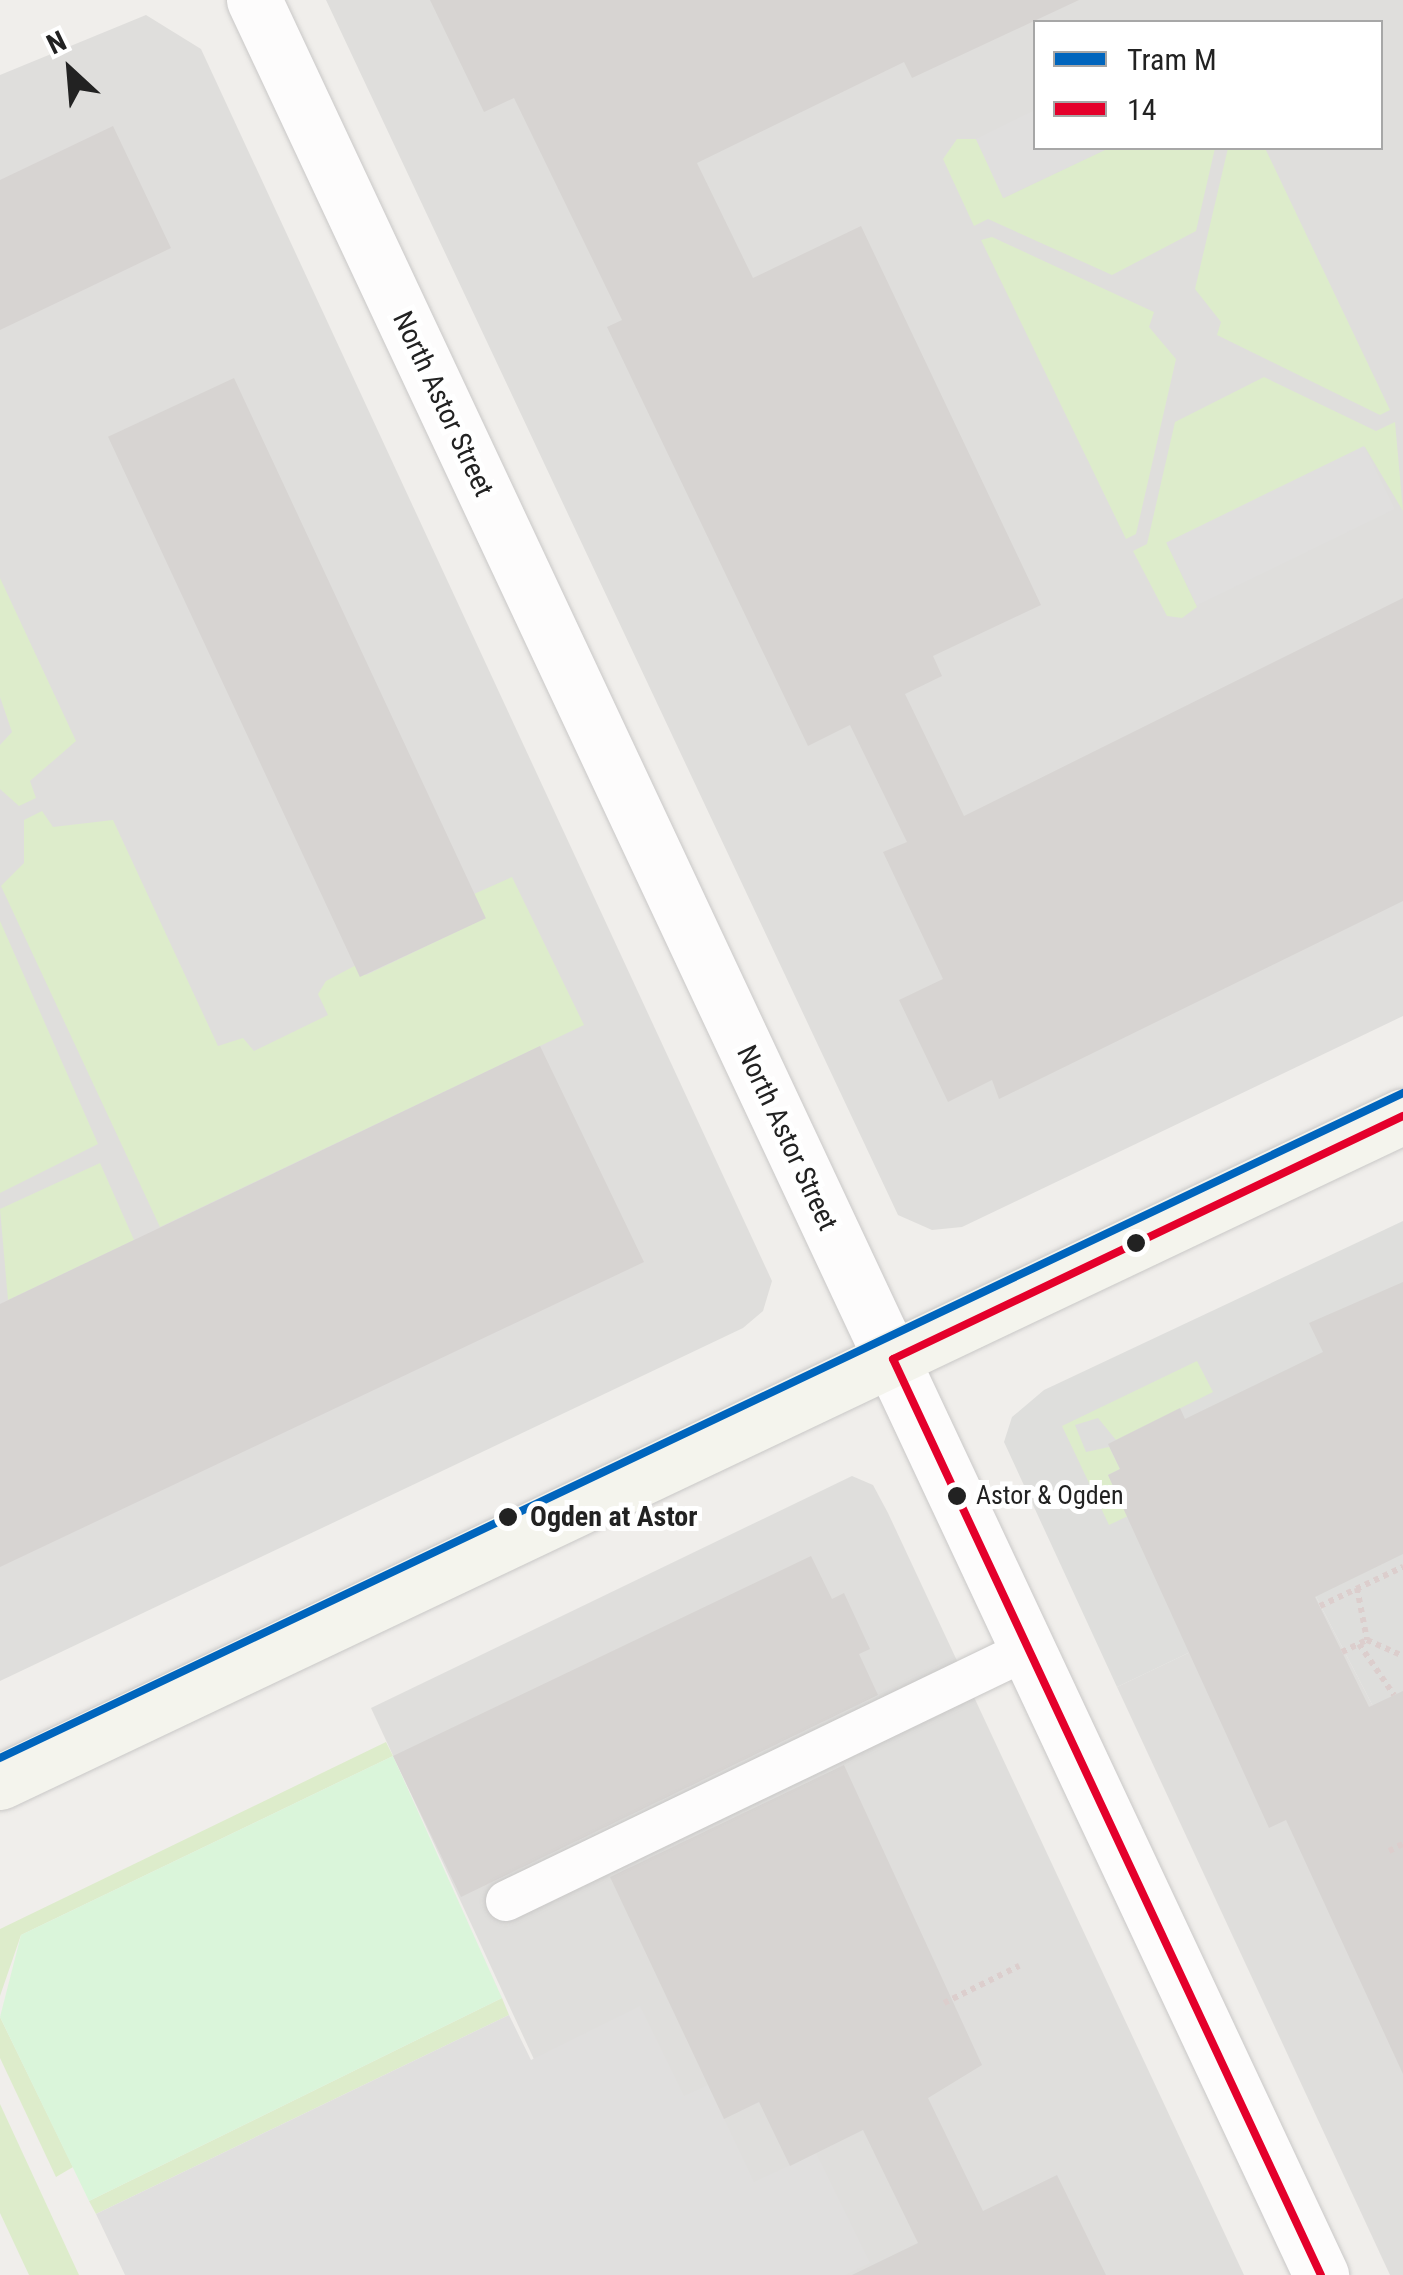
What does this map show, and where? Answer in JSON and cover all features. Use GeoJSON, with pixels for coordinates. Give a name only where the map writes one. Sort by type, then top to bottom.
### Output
{"type":"FeatureCollection","features":[{"type":"Feature","properties":{"kind":"street","name":"North Astor Street"},"geometry":{"type":"LineString","coordinates":[[254,0],[1321,2275]]}},
{"type":"Feature","properties":{"kind":"street"},"geometry":{"type":"LineString","coordinates":[[0,1782],[1403,1116]]}},
{"type":"Feature","properties":{"kind":"lane"},"geometry":{"type":"LineString","coordinates":[[506,1901],[1029,1649]]}},
{"type":"Feature","properties":{"kind":"path"},"geometry":{"type":"LineString","coordinates":[[1320,1606],[1403,1567]]}},
{"type":"Feature","properties":{"kind":"path"},"geometry":{"type":"LineString","coordinates":[[1357,1588],[1363,1642],[1394,1695]]}},
{"type":"Feature","properties":{"kind":"path"},"geometry":{"type":"LineString","coordinates":[[1342,1652],[1363,1642],[1403,1656]]}},
{"type":"Feature","properties":{"kind":"path"},"geometry":{"type":"LineString","coordinates":[[1389,1851],[1403,1844]]}},
{"type":"Feature","properties":{"kind":"path"},"geometry":{"type":"LineString","coordinates":[[944,2003],[1019,1966]]}},
{"type":"Feature","properties":{"kind":"shaded area"},"geometry":{"type":"Polygon","coordinates":[[[326,0],[1403,0],[1403,1016],[962,1227],[932,1230],[898,1215],[326,0]]]}},
{"type":"Feature","properties":{"kind":"shaded area"},"geometry":{"type":"Polygon","coordinates":[[[146,15],[201,49],[772,1281],[763,1311],[743,1328],[0,1681],[0,75],[146,15]]]}},
{"type":"Feature","properties":{"kind":"shaded area"},"geometry":{"type":"Polygon","coordinates":[[[1033,111],[1033,150],[1105,150],[1003,198],[976,139],[1033,111]]]}},
{"type":"Feature","properties":{"kind":"shaded area"},"geometry":{"type":"Polygon","coordinates":[[[1364,446],[1395,509],[1197,605],[1166,542],[1364,446]]]}},
{"type":"Feature","properties":{"kind":"shaded area"},"geometry":{"type":"Polygon","coordinates":[[[1403,1221],[1403,1764],[1314,1593],[1117,1687],[1004,1442],[1012,1417],[1044,1390],[1403,1221]]]}},
{"type":"Feature","properties":{"kind":"shaded area"},"geometry":{"type":"Polygon","coordinates":[[[852,1476],[873,1485],[888,1513],[1244,2275],[634,2275],[371,1708],[852,1476]]]}},
{"type":"Feature","properties":{"kind":"shaded area"},"geometry":{"type":"Polygon","coordinates":[[[1314,1593],[1403,1764],[1403,2275],[1390,2275],[1117,1687],[1314,1593]]]}},
{"type":"Feature","properties":{"kind":"shaded area"},"geometry":{"type":"Polygon","coordinates":[[[640,2006],[684,2096],[708,2085],[754,2182],[816,2153],[870,2263],[845,2275],[125,2275],[96,2214],[509,2015],[531,2060],[640,2006]]]}},
{"type":"Feature","properties":{"kind":"green space"},"geometry":{"type":"Polygon","coordinates":[[[957,139],[976,139],[1004,198],[1105,150],[1215,150],[1196,231],[1112,275],[988,219],[974,226],[943,159],[957,139]]]}},
{"type":"Feature","properties":{"kind":"green space"},"geometry":{"type":"Polygon","coordinates":[[[1228,150],[1266,150],[1390,410],[1380,415],[1217,335],[1221,322],[1195,289],[1228,150]]]}},
{"type":"Feature","properties":{"kind":"green space"},"geometry":{"type":"Polygon","coordinates":[[[992,237],[1154,312],[1149,327],[1176,359],[1136,534],[1126,539],[981,240],[992,237]]]}},
{"type":"Feature","properties":{"kind":"green space"},"geometry":{"type":"Polygon","coordinates":[[[1264,377],[1376,431],[1395,422],[1403,511],[1365,447],[1167,544],[1197,607],[1182,618],[1167,616],[1133,551],[1147,544],[1175,422],[1264,377]]]}},
{"type":"Feature","properties":{"kind":"green space"},"geometry":{"type":"Polygon","coordinates":[[[0,578],[76,741],[30,781],[36,798],[19,806],[0,789],[0,745],[12,732],[0,697],[0,578]]]}},
{"type":"Feature","properties":{"kind":"green space"},"geometry":{"type":"Polygon","coordinates":[[[42,811],[53,827],[113,820],[218,1046],[243,1038],[254,1051],[328,1015],[318,994],[326,981],[360,963],[366,975],[485,918],[474,894],[512,877],[584,1025],[160,1227],[1,886],[24,863],[24,820],[42,811]]]}},
{"type":"Feature","properties":{"kind":"green space"},"geometry":{"type":"Polygon","coordinates":[[[0,921],[98,1144],[0,1193],[0,921]]]}},
{"type":"Feature","properties":{"kind":"green space"},"geometry":{"type":"Polygon","coordinates":[[[100,1163],[134,1240],[8,1300],[0,1209],[100,1163]]]}},
{"type":"Feature","properties":{"kind":"green space"},"geometry":{"type":"Polygon","coordinates":[[[1197,1361],[1213,1392],[1116,1440],[1098,1418],[1075,1425],[1086,1452],[1109,1447],[1120,1469],[1108,1475],[1128,1516],[1109,1525],[1062,1426],[1197,1361]]]}},
{"type":"Feature","properties":{"kind":"green space"},"geometry":{"type":"Polygon","coordinates":[[[386,1742],[393,1756],[21,1935],[0,1996],[0,1929],[386,1742]]]}},
{"type":"Feature","properties":{"kind":"green space"},"geometry":{"type":"Polygon","coordinates":[[[393,1756],[502,1998],[89,2201],[0,2017],[21,1935],[393,1756]]]}},
{"type":"Feature","properties":{"kind":"green space"},"geometry":{"type":"Polygon","coordinates":[[[502,1998],[509,2015],[96,2214],[89,2201],[502,1998]]]}},
{"type":"Feature","properties":{"kind":"green space"},"geometry":{"type":"Polygon","coordinates":[[[0,2017],[73,2167],[56,2177],[0,2058],[0,2017]]]}},
{"type":"Feature","properties":{"kind":"green space"},"geometry":{"type":"Polygon","coordinates":[[[0,2104],[79,2275],[29,2275],[0,2213],[0,2104]]]}},
{"type":"Feature","properties":{"kind":"building"},"geometry":{"type":"Polygon","coordinates":[[[430,0],[1079,0],[912,78],[904,62],[697,163],[753,278],[861,226],[1041,605],[933,656],[942,676],[905,694],[964,816],[1403,598],[1403,901],[999,1099],[992,1080],[948,1102],[899,1000],[943,979],[883,852],[907,842],[850,725],[808,746],[607,327],[622,320],[514,98],[484,112],[430,0]]]}},
{"type":"Feature","properties":{"kind":"building"},"geometry":{"type":"Polygon","coordinates":[[[113,126],[171,248],[0,330],[0,180],[113,126]]]}},
{"type":"Feature","properties":{"kind":"building"},"geometry":{"type":"Polygon","coordinates":[[[234,378],[486,918],[360,977],[108,437],[234,378]]]}},
{"type":"Feature","properties":{"kind":"building"},"geometry":{"type":"Polygon","coordinates":[[[540,1046],[644,1262],[0,1567],[0,1304],[540,1046]]]}},
{"type":"Feature","properties":{"kind":"building"},"geometry":{"type":"Polygon","coordinates":[[[1403,1282],[1403,1554],[1315,1597],[1369,1707],[1403,1691],[1403,2074],[1286,1820],[1269,1828],[1108,1475],[1120,1469],[1108,1444],[1180,1408],[1185,1419],[1323,1352],[1309,1323],[1403,1282]]]}},
{"type":"Feature","properties":{"kind":"building"},"geometry":{"type":"Polygon","coordinates":[[[811,1556],[832,1599],[844,1593],[870,1649],[859,1654],[878,1695],[461,1897],[393,1756],[811,1556]]]}},
{"type":"Feature","properties":{"kind":"building"},"geometry":{"type":"Polygon","coordinates":[[[844,1765],[982,2065],[928,2098],[983,2211],[1057,2175],[1106,2275],[852,2275],[918,2243],[863,2130],[790,2166],[759,2102],[724,2119],[610,1877],[844,1765]]]}},
{"type":"Feature","properties":{"kind":"tram line","name":"M"},"geometry":{"type":"LineString","coordinates":[[0,1758],[1403,1093]]}},
{"type":"Feature","properties":{"kind":"transit line","name":"14"},"geometry":{"type":"LineString","coordinates":[[893,1359],[1403,1116]]}},
{"type":"Feature","properties":{"kind":"transit line","name":"14"},"geometry":{"type":"LineString","coordinates":[[893,1359],[1321,2275]]}},
{"type":"Feature","properties":{"kind":"place","name":"Astor & Ogden"},"geometry":{"type":"Point","coordinates":[957,1496]}},
{"type":"Feature","properties":{"kind":"place","name":"Ogden at Astor"},"geometry":{"type":"Point","coordinates":[508,1517]}}]}
